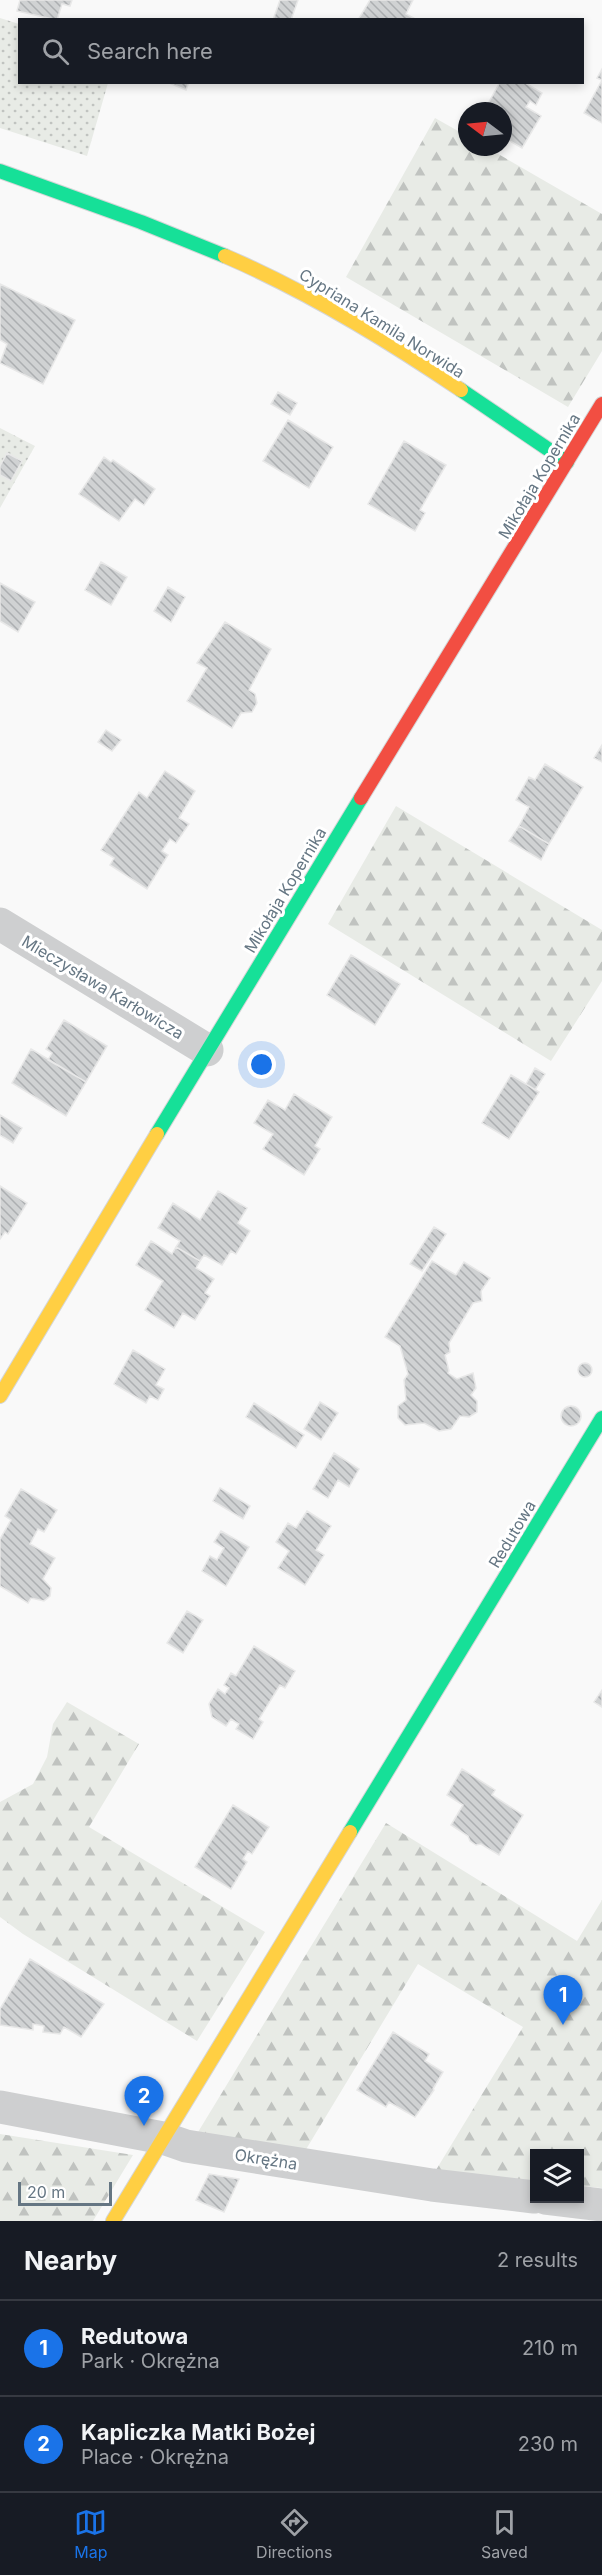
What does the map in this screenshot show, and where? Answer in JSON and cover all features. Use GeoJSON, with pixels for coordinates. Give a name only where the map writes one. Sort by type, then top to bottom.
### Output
{"type":"FeatureCollection","features":[{"type":"Feature","properties":{"kind":"street","name":"Cypriana Kamila Norwida"},"geometry":{"type":"LineString","coordinates":[[0,171],[176,234],[279,280],[379,337],[567,462]]}},
{"type":"Feature","properties":{"kind":"street","name":"Mikołaja Kopernika"},"geometry":{"type":"LineString","coordinates":[[0,1396],[207,1050],[602,404]]}},
{"type":"Feature","properties":{"kind":"street","name":"Mieczysława Karłowicza"},"geometry":{"type":"LineString","coordinates":[[0,924],[207,1050]]}},
{"type":"Feature","properties":{"kind":"street","name":"Redutowa"},"geometry":{"type":"LineString","coordinates":[[113,2221],[602,1418]]}},
{"type":"Feature","properties":{"kind":"street","name":"Okrężna"},"geometry":{"type":"LineString","coordinates":[[0,2107],[163,2138],[186,2146],[432,2185],[530,2197]]}},
{"type":"Feature","properties":{"kind":"street"},"geometry":{"type":"LineString","coordinates":[[583,2203],[602,2205]]}},
{"type":"Feature","properties":{"kind":"green space"},"geometry":{"type":"Polygon","coordinates":[[[0,18],[18,24],[18,84],[108,84],[87,156],[0,128],[0,18]]]}},
{"type":"Feature","properties":{"kind":"green space"},"geometry":{"type":"Polygon","coordinates":[[[435,118],[458,131],[458,156],[502,156],[602,214],[602,351],[568,407],[346,277],[435,118]]]}},
{"type":"Feature","properties":{"kind":"green space"},"geometry":{"type":"Polygon","coordinates":[[[0,428],[35,446],[0,508],[0,428]]]}},
{"type":"Feature","properties":{"kind":"green space"},"geometry":{"type":"Polygon","coordinates":[[[396,806],[602,930],[602,981],[551,1061],[328,924],[396,806]]]}},
{"type":"Feature","properties":{"kind":"green space"},"geometry":{"type":"Polygon","coordinates":[[[67,1702],[139,1744],[89,1827],[265,1932],[197,2041],[23,1934],[0,1917],[0,1802],[33,1784],[47,1757],[53,1724],[67,1702]]]}},
{"type":"Feature","properties":{"kind":"green space"},"geometry":{"type":"Polygon","coordinates":[[[386,1823],[577,1941],[602,1900],[602,2188],[584,2186],[584,2149],[530,2149],[530,2181],[436,2170],[523,2027],[418,1964],[302,2156],[195,2137],[386,1823]]]}},
{"type":"Feature","properties":{"kind":"green space"},"geometry":{"type":"Polygon","coordinates":[[[0,2134],[133,2155],[93,2221],[0,2221],[0,2134]]]}},
{"type":"Feature","properties":{"kind":"building"},"geometry":{"type":"Polygon","coordinates":[[[20,0],[72,0],[70,6],[62,4],[58,18],[17,11],[20,0]]]}},
{"type":"Feature","properties":{"kind":"building"},"geometry":{"type":"Polygon","coordinates":[[[280,0],[298,0],[292,18],[274,18],[280,0]]]}},
{"type":"Feature","properties":{"kind":"building"},"geometry":{"type":"Polygon","coordinates":[[[370,0],[413,0],[406,14],[413,18],[359,18],[370,0]]]}},
{"type":"Feature","properties":{"kind":"building"},"geometry":{"type":"Polygon","coordinates":[[[602,69],[602,80],[597,78],[602,69]]]}},
{"type":"Feature","properties":{"kind":"building"},"geometry":{"type":"Polygon","coordinates":[[[602,80],[602,123],[584,113],[602,80]]]}},
{"type":"Feature","properties":{"kind":"building"},"geometry":{"type":"Polygon","coordinates":[[[172,84],[188,84],[186,90],[172,84]]]}},
{"type":"Feature","properties":{"kind":"building"},"geometry":{"type":"Polygon","coordinates":[[[499,84],[527,84],[542,93],[536,105],[530,101],[526,107],[541,116],[522,148],[512,142],[512,102],[489,102],[499,84]]]}},
{"type":"Feature","properties":{"kind":"building"},"geometry":{"type":"Polygon","coordinates":[[[0,284],[75,320],[43,384],[0,363],[7,344],[0,340],[0,284]]]}},
{"type":"Feature","properties":{"kind":"building"},"geometry":{"type":"Polygon","coordinates":[[[278,392],[297,403],[290,415],[271,404],[278,392]]]}},
{"type":"Feature","properties":{"kind":"building"},"geometry":{"type":"Polygon","coordinates":[[[288,420],[333,447],[309,488],[263,461],[288,420]]]}},
{"type":"Feature","properties":{"kind":"building"},"geometry":{"type":"Polygon","coordinates":[[[404,441],[446,465],[420,510],[425,513],[415,531],[368,504],[404,441]]]}},
{"type":"Feature","properties":{"kind":"building"},"geometry":{"type":"Polygon","coordinates":[[[7,453],[22,461],[11,481],[0,475],[0,466],[7,453]]]}},
{"type":"Feature","properties":{"kind":"building"},"geometry":{"type":"Polygon","coordinates":[[[104,457],[111,462],[113,460],[155,489],[144,505],[135,499],[119,521],[79,494],[104,457]]]}},
{"type":"Feature","properties":{"kind":"building"},"geometry":{"type":"Polygon","coordinates":[[[101,562],[127,577],[111,605],[85,590],[101,562]]]}},
{"type":"Feature","properties":{"kind":"building"},"geometry":{"type":"Polygon","coordinates":[[[0,583],[35,602],[18,632],[0,621],[0,583]]]}},
{"type":"Feature","properties":{"kind":"building"},"geometry":{"type":"Polygon","coordinates":[[[168,587],[185,597],[171,622],[154,611],[168,587]]]}},
{"type":"Feature","properties":{"kind":"building"},"geometry":{"type":"Polygon","coordinates":[[[225,622],[271,649],[249,690],[255,694],[257,703],[252,712],[241,713],[232,728],[187,701],[207,668],[197,663],[225,622]]]}},
{"type":"Feature","properties":{"kind":"building"},"geometry":{"type":"Polygon","coordinates":[[[106,730],[121,740],[112,751],[98,742],[106,730]]]}},
{"type":"Feature","properties":{"kind":"building"},"geometry":{"type":"Polygon","coordinates":[[[602,745],[602,762],[594,758],[602,745]]]}},
{"type":"Feature","properties":{"kind":"building"},"geometry":{"type":"Polygon","coordinates":[[[545,764],[583,787],[549,844],[519,826],[529,807],[516,800],[529,777],[535,780],[545,764]]]}},
{"type":"Feature","properties":{"kind":"building"},"geometry":{"type":"Polygon","coordinates":[[[165,771],[195,791],[179,818],[189,824],[176,843],[170,839],[162,851],[168,855],[147,889],[110,865],[114,858],[101,850],[139,792],[147,798],[165,771]]]}},
{"type":"Feature","properties":{"kind":"building"},"geometry":{"type":"Polygon","coordinates":[[[519,826],[549,844],[541,860],[509,841],[519,826]]]}},
{"type":"Feature","properties":{"kind":"building"},"geometry":{"type":"Polygon","coordinates":[[[351,955],[400,984],[375,1025],[327,995],[351,955]]]}},
{"type":"Feature","properties":{"kind":"building"},"geometry":{"type":"Polygon","coordinates":[[[64,1020],[107,1046],[86,1082],[48,1060],[52,1053],[46,1049],[64,1020]]]}},
{"type":"Feature","properties":{"kind":"building"},"geometry":{"type":"Polygon","coordinates":[[[31,1049],[86,1082],[66,1116],[12,1083],[31,1049]]]}},
{"type":"Feature","properties":{"kind":"building"},"geometry":{"type":"Polygon","coordinates":[[[535,1068],[545,1074],[535,1090],[526,1084],[535,1068]]]}},
{"type":"Feature","properties":{"kind":"building"},"geometry":{"type":"Polygon","coordinates":[[[511,1075],[539,1092],[509,1139],[482,1123],[511,1075]]]}},
{"type":"Feature","properties":{"kind":"building"},"geometry":{"type":"Polygon","coordinates":[[[294,1094],[332,1117],[315,1146],[320,1149],[304,1175],[263,1149],[273,1134],[254,1123],[268,1100],[285,1110],[294,1094]]]}},
{"type":"Feature","properties":{"kind":"building"},"geometry":{"type":"Polygon","coordinates":[[[0,1115],[22,1128],[13,1143],[0,1135],[0,1115]]]}},
{"type":"Feature","properties":{"kind":"building"},"geometry":{"type":"Polygon","coordinates":[[[0,1186],[27,1203],[8,1234],[5,1232],[0,1239],[0,1186]]]}},
{"type":"Feature","properties":{"kind":"building"},"geometry":{"type":"Polygon","coordinates":[[[218,1191],[247,1208],[238,1223],[250,1231],[236,1254],[231,1251],[222,1265],[204,1255],[200,1261],[176,1247],[180,1241],[158,1228],[173,1203],[200,1220],[218,1191]]]}},
{"type":"Feature","properties":{"kind":"building"},"geometry":{"type":"Polygon","coordinates":[[[434,1227],[446,1234],[422,1271],[410,1264],[434,1227]]]}},
{"type":"Feature","properties":{"kind":"building"},"geometry":{"type":"Polygon","coordinates":[[[151,1241],[172,1254],[176,1247],[200,1261],[196,1268],[214,1279],[205,1293],[210,1296],[195,1320],[183,1313],[174,1328],[145,1310],[163,1281],[136,1265],[151,1241]]]}},
{"type":"Feature","properties":{"kind":"building"},"geometry":{"type":"Polygon","coordinates":[[[432,1261],[456,1275],[464,1262],[490,1278],[481,1291],[482,1301],[473,1303],[449,1343],[450,1352],[445,1355],[448,1373],[457,1379],[473,1373],[476,1388],[471,1395],[477,1401],[477,1412],[469,1417],[460,1416],[451,1429],[439,1431],[424,1423],[405,1425],[398,1418],[398,1406],[406,1400],[404,1380],[408,1374],[400,1346],[385,1337],[432,1261]]]}},
{"type":"Feature","properties":{"kind":"building"},"geometry":{"type":"Polygon","coordinates":[[[133,1350],[165,1369],[156,1385],[164,1389],[158,1400],[150,1396],[146,1403],[114,1384],[133,1350]]]}},
{"type":"Feature","properties":{"kind":"building"},"geometry":{"type":"Polygon","coordinates":[[[582,1363],[588,1363],[592,1370],[588,1377],[582,1377],[578,1373],[578,1367],[582,1363]]]}},
{"type":"Feature","properties":{"kind":"building"},"geometry":{"type":"Polygon","coordinates":[[[320,1402],[338,1413],[321,1440],[304,1429],[320,1402]]]}},
{"type":"Feature","properties":{"kind":"building"},"geometry":{"type":"Polygon","coordinates":[[[254,1403],[304,1435],[296,1448],[246,1417],[254,1403]]]}},
{"type":"Feature","properties":{"kind":"building"},"geometry":{"type":"Polygon","coordinates":[[[571,1406],[578,1409],[581,1416],[578,1423],[571,1426],[564,1423],[561,1416],[564,1409],[571,1406]]]}},
{"type":"Feature","properties":{"kind":"building"},"geometry":{"type":"Polygon","coordinates":[[[334,1453],[359,1469],[349,1487],[338,1480],[328,1498],[313,1489],[334,1453]]]}},
{"type":"Feature","properties":{"kind":"building"},"geometry":{"type":"Polygon","coordinates":[[[220,1488],[250,1506],[243,1519],[213,1501],[220,1488]]]}},
{"type":"Feature","properties":{"kind":"building"},"geometry":{"type":"Polygon","coordinates":[[[21,1489],[57,1510],[44,1532],[38,1529],[30,1544],[55,1558],[43,1579],[51,1588],[50,1596],[44,1601],[31,1598],[28,1603],[0,1586],[0,1539],[11,1520],[5,1516],[21,1489]]]}},
{"type":"Feature","properties":{"kind":"building"},"geometry":{"type":"Polygon","coordinates":[[[307,1511],[331,1526],[316,1550],[324,1555],[305,1585],[278,1568],[289,1551],[276,1542],[288,1523],[296,1528],[307,1511]]]}},
{"type":"Feature","properties":{"kind":"building"},"geometry":{"type":"Polygon","coordinates":[[[221,1531],[249,1547],[226,1586],[202,1571],[210,1556],[217,1560],[224,1548],[214,1542],[221,1531]]]}},
{"type":"Feature","properties":{"kind":"building"},"geometry":{"type":"Polygon","coordinates":[[[187,1611],[203,1620],[183,1653],[167,1643],[187,1611]]]}},
{"type":"Feature","properties":{"kind":"building"},"geometry":{"type":"Polygon","coordinates":[[[254,1646],[295,1671],[285,1688],[280,1685],[259,1719],[263,1722],[253,1739],[236,1729],[239,1724],[231,1719],[226,1726],[212,1717],[209,1704],[218,1689],[225,1694],[229,1688],[224,1685],[231,1673],[236,1676],[254,1646]]]}},
{"type":"Feature","properties":{"kind":"building"},"geometry":{"type":"Polygon","coordinates":[[[602,1690],[602,1707],[594,1702],[602,1690]]]}},
{"type":"Feature","properties":{"kind":"building"},"geometry":{"type":"Polygon","coordinates":[[[462,1769],[495,1790],[492,1795],[523,1815],[499,1855],[481,1844],[476,1845],[470,1841],[468,1836],[451,1825],[463,1805],[447,1795],[462,1769]]]}},
{"type":"Feature","properties":{"kind":"building"},"geometry":{"type":"Polygon","coordinates":[[[233,1805],[269,1827],[252,1854],[248,1851],[243,1859],[247,1862],[231,1889],[195,1867],[233,1805]]]}},
{"type":"Feature","properties":{"kind":"building"},"geometry":{"type":"Polygon","coordinates":[[[30,1959],[104,2004],[81,2037],[64,2027],[60,2034],[43,2032],[44,2026],[33,2024],[33,2030],[0,2025],[0,2009],[30,1959]]]}},
{"type":"Feature","properties":{"kind":"building"},"geometry":{"type":"Polygon","coordinates":[[[393,2032],[429,2054],[425,2061],[443,2072],[434,2090],[415,2117],[389,2102],[386,2107],[357,2090],[393,2032]]]}},
{"type":"Feature","properties":{"kind":"building"},"geometry":{"type":"Polygon","coordinates":[[[209,2174],[239,2179],[224,2212],[196,2200],[209,2174]]]}},
{"type":"Feature","properties":{"kind":"traffic: fast"},"geometry":{"type":"LineString","coordinates":[[0,171],[141,222],[225,256]]}},
{"type":"Feature","properties":{"kind":"traffic: fast"},"geometry":{"type":"LineString","coordinates":[[461,390],[567,462]]}},
{"type":"Feature","properties":{"kind":"traffic: fast"},"geometry":{"type":"LineString","coordinates":[[157,1134],[361,798]]}},
{"type":"Feature","properties":{"kind":"traffic: fast"},"geometry":{"type":"LineString","coordinates":[[350,1832],[602,1418]]}},
{"type":"Feature","properties":{"kind":"traffic: slow"},"geometry":{"type":"LineString","coordinates":[[225,256],[287,285],[346,317],[461,390]]}},
{"type":"Feature","properties":{"kind":"traffic: slow"},"geometry":{"type":"LineString","coordinates":[[0,1396],[157,1134]]}},
{"type":"Feature","properties":{"kind":"traffic: slow"},"geometry":{"type":"LineString","coordinates":[[113,2221],[350,1832]]}},
{"type":"Feature","properties":{"kind":"traffic: jam"},"geometry":{"type":"LineString","coordinates":[[361,798],[602,404]]}},
{"type":"Feature","properties":{"kind":"place","name":"Redutowa"},"geometry":{"type":"Point","coordinates":[563,2025]}},
{"type":"Feature","properties":{"kind":"place","name":"Kapliczka Matki Bożej"},"geometry":{"type":"Point","coordinates":[144,2126]}}]}
